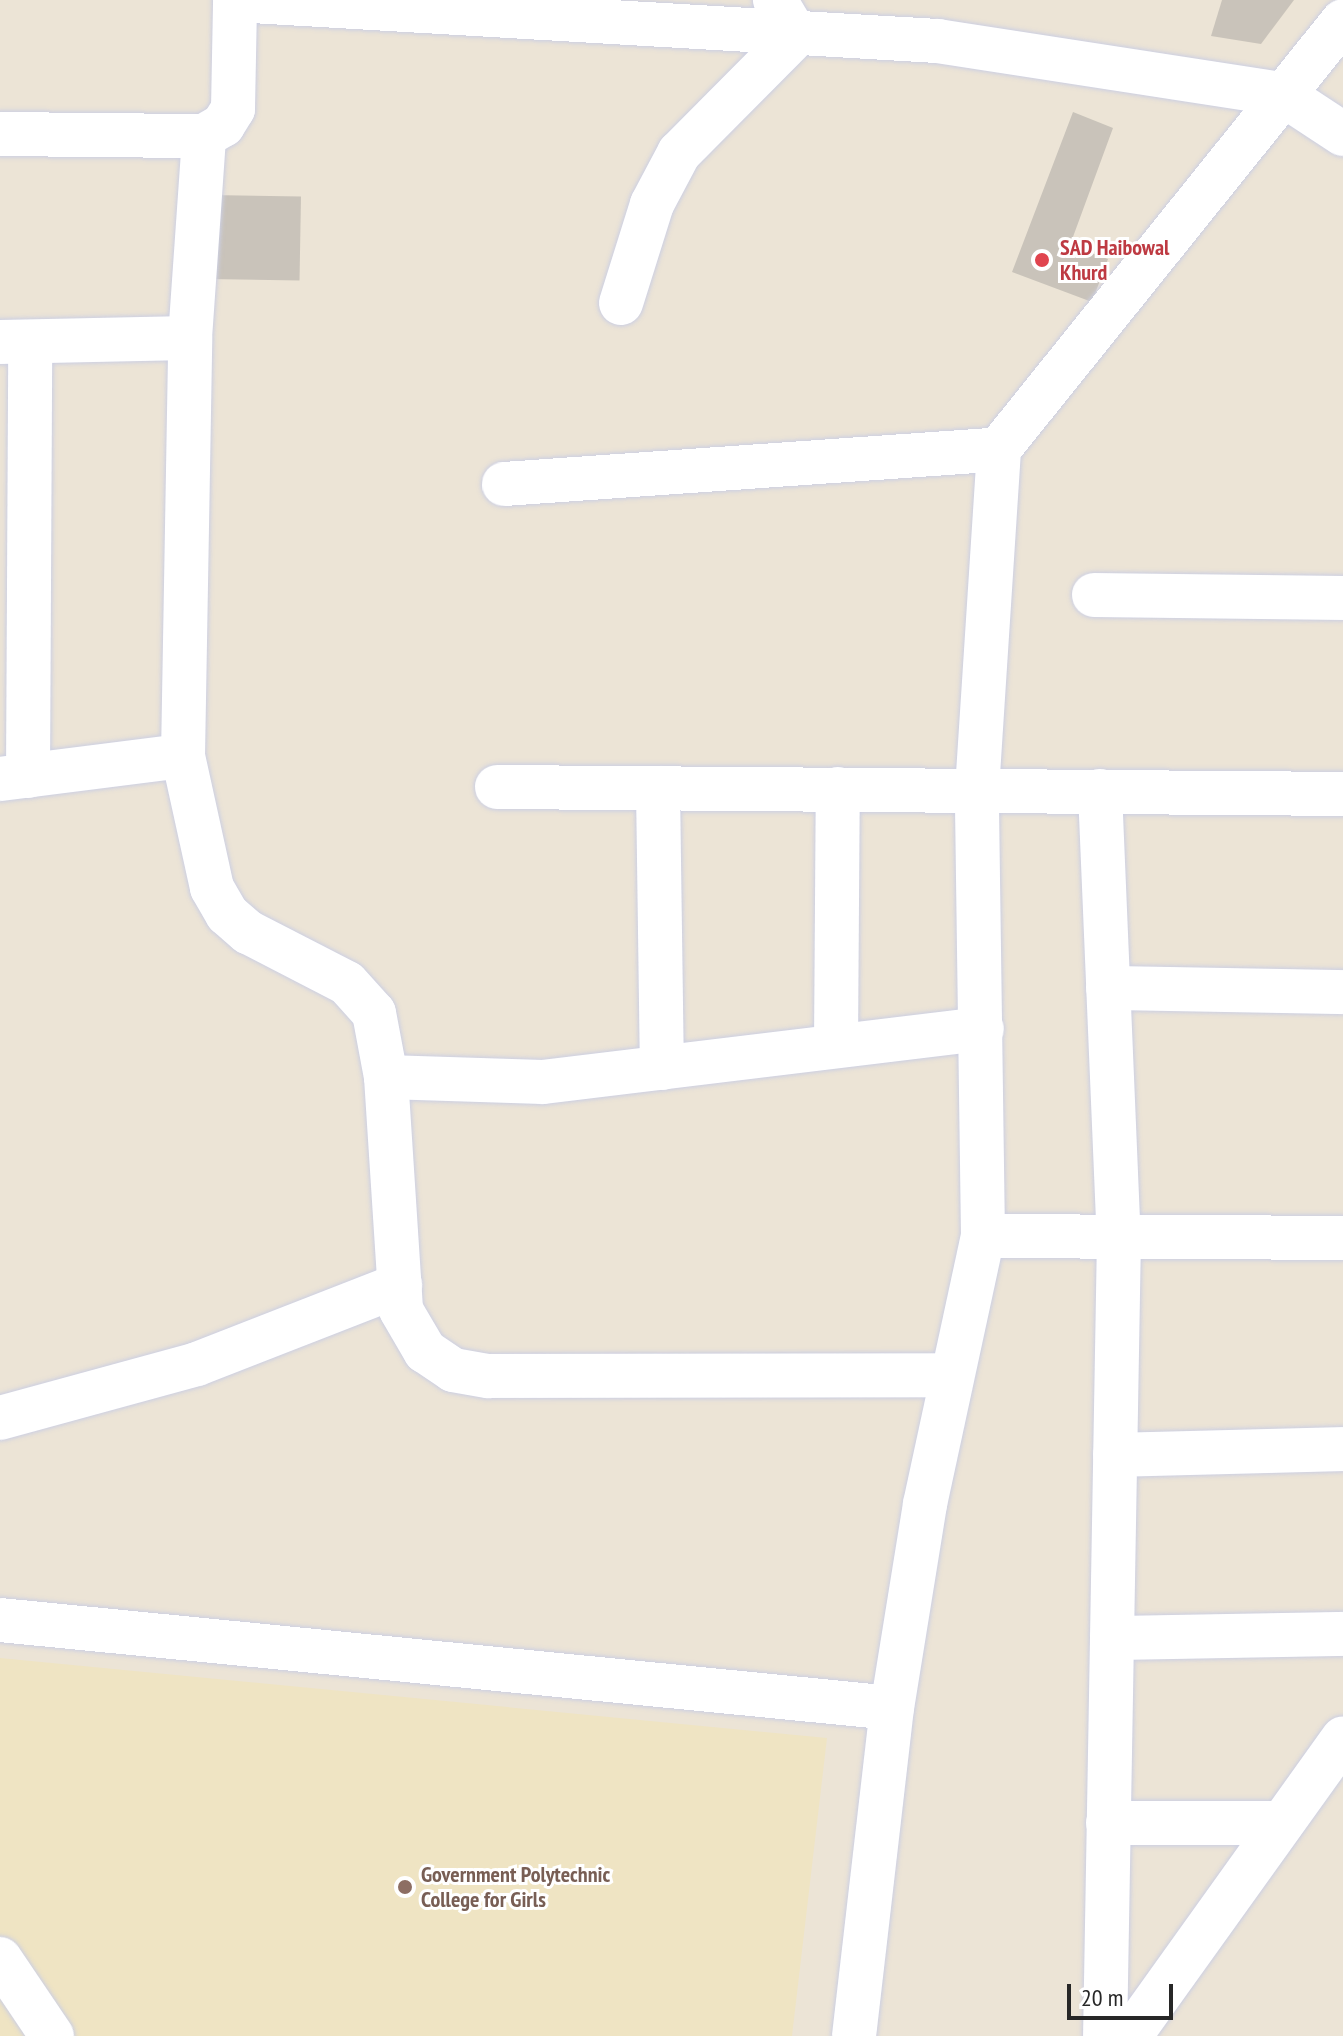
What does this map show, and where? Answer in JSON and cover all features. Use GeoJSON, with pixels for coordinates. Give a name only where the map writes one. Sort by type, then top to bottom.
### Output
{"type":"FeatureCollection","features":[{"type":"Feature","properties":{"kind":"street"},"geometry":{"type":"LineString","coordinates":[[0,134],[204,136],[223,125],[233,109],[235,1],[785,18],[1282,94],[1343,134]]}},
{"type":"Feature","properties":{"kind":"street"},"geometry":{"type":"LineString","coordinates":[[621,303],[652,204],[679,153],[785,18]]}},
{"type":"Feature","properties":{"kind":"street"},"geometry":{"type":"LineString","coordinates":[[854,2036],[892,1708],[949,1375],[983,1236],[977,790],[999,449],[1343,21]]}},
{"type":"Feature","properties":{"kind":"street"},"geometry":{"type":"LineString","coordinates":[[204,136],[190,338],[183,756],[212,888],[227,914],[248,932],[361,995],[374,1013],[386,1077],[401,1310],[425,1351],[453,1370],[488,1376],[949,1375]]}},
{"type":"Feature","properties":{"kind":"street"},"geometry":{"type":"LineString","coordinates":[[183,756],[14,778],[15,342],[190,338]]}},
{"type":"Feature","properties":{"kind":"street"},"geometry":{"type":"LineString","coordinates":[[504,484],[999,449]]}},
{"type":"Feature","properties":{"kind":"street"},"geometry":{"type":"LineString","coordinates":[[1094,595],[1343,598]]}},
{"type":"Feature","properties":{"kind":"street"},"geometry":{"type":"LineString","coordinates":[[497,787],[1343,794]]}},
{"type":"Feature","properties":{"kind":"street"},"geometry":{"type":"LineString","coordinates":[[658,788],[662,1068]]}},
{"type":"Feature","properties":{"kind":"street"},"geometry":{"type":"LineString","coordinates":[[836,1045],[838,789]]}},
{"type":"Feature","properties":{"kind":"street"},"geometry":{"type":"LineString","coordinates":[[1100,791],[1119,1237],[1105,2036]]}},
{"type":"Feature","properties":{"kind":"street"},"geometry":{"type":"LineString","coordinates":[[1108,988],[1343,992]]}},
{"type":"Feature","properties":{"kind":"street"},"geometry":{"type":"LineString","coordinates":[[386,1077],[543,1082],[982,1029]]}},
{"type":"Feature","properties":{"kind":"street"},"geometry":{"type":"LineString","coordinates":[[983,1236],[1343,1238]]}},
{"type":"Feature","properties":{"kind":"street"},"geometry":{"type":"LineString","coordinates":[[0,1418],[197,1364],[400,1285]]}},
{"type":"Feature","properties":{"kind":"street"},"geometry":{"type":"LineString","coordinates":[[1115,1455],[1343,1449]]}},
{"type":"Feature","properties":{"kind":"street"},"geometry":{"type":"LineString","coordinates":[[0,1620],[892,1708]]}},
{"type":"Feature","properties":{"kind":"street"},"geometry":{"type":"LineString","coordinates":[[1112,1638],[1343,1634]]}},
{"type":"Feature","properties":{"kind":"street"},"geometry":{"type":"LineString","coordinates":[[1130,2036],[1343,1738]]}},
{"type":"Feature","properties":{"kind":"street"},"geometry":{"type":"LineString","coordinates":[[1108,1823],[1282,1823]]}},
{"type":"Feature","properties":{"kind":"street"},"geometry":{"type":"LineString","coordinates":[[7,1984],[52,2036]]}},
{"type":"Feature","properties":{"kind":"shaded area","name":"Government Polytechnic College for Girls"},"geometry":{"type":"Polygon","coordinates":[[[0,1658],[827,1738],[792,2036],[0,2036],[0,1658]]]}},
{"type":"Feature","properties":{"kind":"building"},"geometry":{"type":"Polygon","coordinates":[[[1222,0],[1294,0],[1261,44],[1211,36],[1222,0]]]}},
{"type":"Feature","properties":{"kind":"building"},"geometry":{"type":"Polygon","coordinates":[[[1073,112],[1113,128],[1070,245],[1108,259],[1092,302],[1012,272],[1073,112]]]}},
{"type":"Feature","properties":{"kind":"building"},"geometry":{"type":"Polygon","coordinates":[[[209,195],[301,197],[300,281],[208,279],[209,195]]]}},
{"type":"Feature","properties":{"kind":"place","name":"SAD Haibowal Khurd"},"geometry":{"type":"Point","coordinates":[1042,260]}},
{"type":"Feature","properties":{"kind":"place","name":"Government Polytechnic College for Girls"},"geometry":{"type":"Point","coordinates":[405,1887]}}]}
